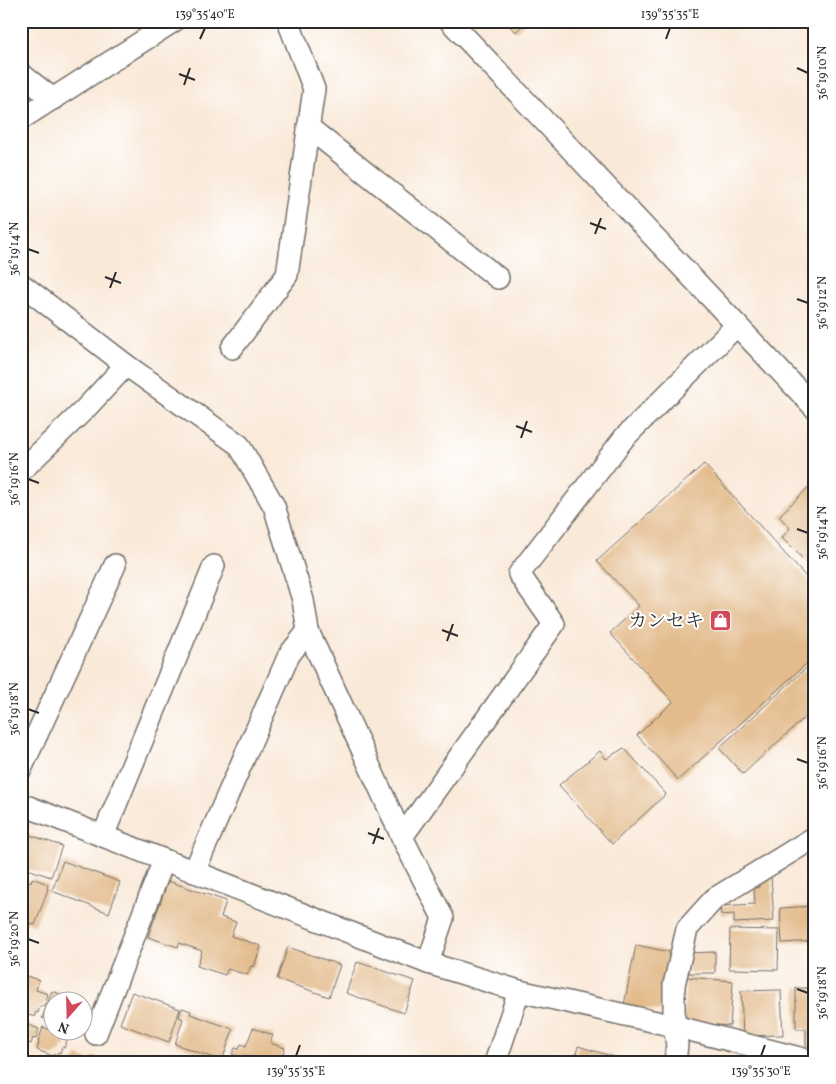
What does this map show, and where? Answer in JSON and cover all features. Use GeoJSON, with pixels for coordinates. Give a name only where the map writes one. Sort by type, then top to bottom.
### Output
{"type":"FeatureCollection","features":[{"type":"Feature","properties":{"kind":"street"},"geometry":{"type":"LineString","coordinates":[[21,119],[174,21]]}},
{"type":"Feature","properties":{"kind":"street"},"geometry":{"type":"LineString","coordinates":[[232,348],[287,275],[314,89],[288,21]]}},
{"type":"Feature","properties":{"kind":"street"},"geometry":{"type":"LineString","coordinates":[[450,21],[815,408]]}},
{"type":"Feature","properties":{"kind":"street"},"geometry":{"type":"LineString","coordinates":[[21,74],[53,99]]}},
{"type":"Feature","properties":{"kind":"street"},"geometry":{"type":"LineString","coordinates":[[308,128],[498,278]]}},
{"type":"Feature","properties":{"kind":"street"},"geometry":{"type":"LineString","coordinates":[[21,284],[126,365],[239,445],[274,506],[303,600],[308,632],[402,837],[443,918],[428,963]]}},
{"type":"Feature","properties":{"kind":"street"},"geometry":{"type":"LineString","coordinates":[[402,837],[554,624],[519,574],[624,438],[737,325]]}},
{"type":"Feature","properties":{"kind":"street"},"geometry":{"type":"LineString","coordinates":[[21,471],[126,365]]}},
{"type":"Feature","properties":{"kind":"street"},"geometry":{"type":"LineString","coordinates":[[21,769],[115,565]]}},
{"type":"Feature","properties":{"kind":"street"},"geometry":{"type":"LineString","coordinates":[[103,836],[214,566]]}},
{"type":"Feature","properties":{"kind":"street"},"geometry":{"type":"LineString","coordinates":[[194,872],[289,655],[308,632]]}},
{"type":"Feature","properties":{"kind":"street"},"geometry":{"type":"LineString","coordinates":[[21,804],[428,963],[519,991],[674,1026],[815,1062]]}},
{"type":"Feature","properties":{"kind":"street"},"geometry":{"type":"LineString","coordinates":[[675,1063],[677,1044],[674,1026],[674,985],[687,929],[714,899],[815,838]]}},
{"type":"Feature","properties":{"kind":"street"},"geometry":{"type":"LineString","coordinates":[[96,1034],[164,860]]}},
{"type":"Feature","properties":{"kind":"street"},"geometry":{"type":"LineString","coordinates":[[495,1063],[519,991]]}},
{"type":"Feature","properties":{"kind":"building"},"geometry":{"type":"Polygon","coordinates":[[[505,21],[526,21],[516,32],[505,21]]]}},
{"type":"Feature","properties":{"kind":"building","name":"カンセキ"},"geometry":{"type":"Polygon","coordinates":[[[704,464],[815,587],[815,656],[678,780],[637,735],[673,702],[610,633],[639,606],[597,561],[704,464]]]}},
{"type":"Feature","properties":{"kind":"building"},"geometry":{"type":"Polygon","coordinates":[[[815,481],[815,571],[782,538],[790,528],[779,516],[815,481]]]}},
{"type":"Feature","properties":{"kind":"building"},"geometry":{"type":"Polygon","coordinates":[[[815,660],[815,708],[743,774],[719,748],[815,660]]]}},
{"type":"Feature","properties":{"kind":"building"},"geometry":{"type":"Polygon","coordinates":[[[624,748],[666,794],[612,844],[559,785],[600,751],[606,759],[624,748]]]}},
{"type":"Feature","properties":{"kind":"building"},"geometry":{"type":"Polygon","coordinates":[[[21,821],[30,824],[27,834],[62,846],[51,877],[21,867],[21,821]]]}},
{"type":"Feature","properties":{"kind":"building"},"geometry":{"type":"Polygon","coordinates":[[[63,861],[120,882],[109,913],[52,891],[63,861]]]}},
{"type":"Feature","properties":{"kind":"building"},"geometry":{"type":"Polygon","coordinates":[[[759,877],[771,877],[774,921],[734,923],[734,914],[721,915],[720,906],[755,904],[754,889],[759,887],[759,877]]]}},
{"type":"Feature","properties":{"kind":"building"},"geometry":{"type":"Polygon","coordinates":[[[21,878],[31,882],[32,878],[48,884],[48,889],[35,925],[21,921],[21,878]]]}},
{"type":"Feature","properties":{"kind":"building"},"geometry":{"type":"Polygon","coordinates":[[[168,881],[226,901],[221,917],[236,922],[231,936],[261,946],[254,967],[251,966],[247,975],[228,969],[225,975],[197,966],[202,951],[179,943],[178,947],[148,937],[168,881]]]}},
{"type":"Feature","properties":{"kind":"building"},"geometry":{"type":"Polygon","coordinates":[[[815,906],[815,941],[782,943],[780,908],[815,906]]]}},
{"type":"Feature","properties":{"kind":"building"},"geometry":{"type":"Polygon","coordinates":[[[730,929],[779,930],[778,970],[729,969],[730,929]]]}},
{"type":"Feature","properties":{"kind":"building"},"geometry":{"type":"Polygon","coordinates":[[[636,945],[675,953],[664,1012],[624,1005],[636,945]]]}},
{"type":"Feature","properties":{"kind":"building"},"geometry":{"type":"Polygon","coordinates":[[[288,947],[340,965],[329,997],[277,979],[288,947]]]}},
{"type":"Feature","properties":{"kind":"building"},"geometry":{"type":"Polygon","coordinates":[[[715,952],[715,973],[689,973],[688,953],[715,952]]]}},
{"type":"Feature","properties":{"kind":"building"},"geometry":{"type":"Polygon","coordinates":[[[357,962],[415,981],[404,1013],[346,993],[357,962]]]}},
{"type":"Feature","properties":{"kind":"building"},"geometry":{"type":"Polygon","coordinates":[[[23,975],[39,980],[36,990],[42,992],[42,1006],[40,1006],[38,1013],[36,1012],[34,1017],[21,1012],[21,980],[23,975]]]}},
{"type":"Feature","properties":{"kind":"building"},"geometry":{"type":"Polygon","coordinates":[[[686,977],[733,981],[730,1026],[683,1022],[686,977]]]}},
{"type":"Feature","properties":{"kind":"building"},"geometry":{"type":"Polygon","coordinates":[[[796,988],[815,988],[815,1046],[806,1046],[806,1029],[796,1029],[796,988]]]}},
{"type":"Feature","properties":{"kind":"building"},"geometry":{"type":"Polygon","coordinates":[[[781,990],[783,1035],[743,1036],[741,991],[781,990]]]}},
{"type":"Feature","properties":{"kind":"building"},"geometry":{"type":"Polygon","coordinates":[[[132,992],[180,1009],[169,1042],[120,1024],[132,992]]]}},
{"type":"Feature","properties":{"kind":"building"},"geometry":{"type":"Polygon","coordinates":[[[182,1008],[191,1011],[190,1014],[233,1029],[222,1061],[175,1044],[183,1019],[179,1017],[182,1008]]]}},
{"type":"Feature","properties":{"kind":"building"},"geometry":{"type":"Polygon","coordinates":[[[21,1022],[39,1029],[36,1039],[33,1038],[31,1044],[27,1043],[25,1048],[21,1047],[21,1022]]]}},
{"type":"Feature","properties":{"kind":"building"},"geometry":{"type":"Polygon","coordinates":[[[253,1028],[273,1035],[270,1043],[285,1048],[280,1063],[263,1063],[243,1055],[242,1058],[232,1054],[235,1048],[239,1049],[241,1044],[246,1046],[253,1028]]]}},
{"type":"Feature","properties":{"kind":"building"},"geometry":{"type":"Polygon","coordinates":[[[42,1030],[42,1042],[66,1042],[60,1053],[58,1052],[53,1056],[37,1050],[42,1030]]]}},
{"type":"Feature","properties":{"kind":"building"},"geometry":{"type":"Polygon","coordinates":[[[578,1046],[621,1059],[620,1063],[574,1063],[578,1046]]]}},
{"type":"Feature","properties":{"kind":"building"},"geometry":{"type":"Polygon","coordinates":[[[21,1056],[31,1060],[30,1063],[21,1063],[21,1056]]]}},
{"type":"Feature","properties":{"kind":"building"},"geometry":{"type":"Polygon","coordinates":[[[77,1056],[92,1061],[93,1057],[105,1061],[104,1063],[73,1063],[77,1056]]]}},
{"type":"Feature","properties":{"kind":"place","name":"カンセキ"},"geometry":{"type":"Point","coordinates":[720,620]}}]}
